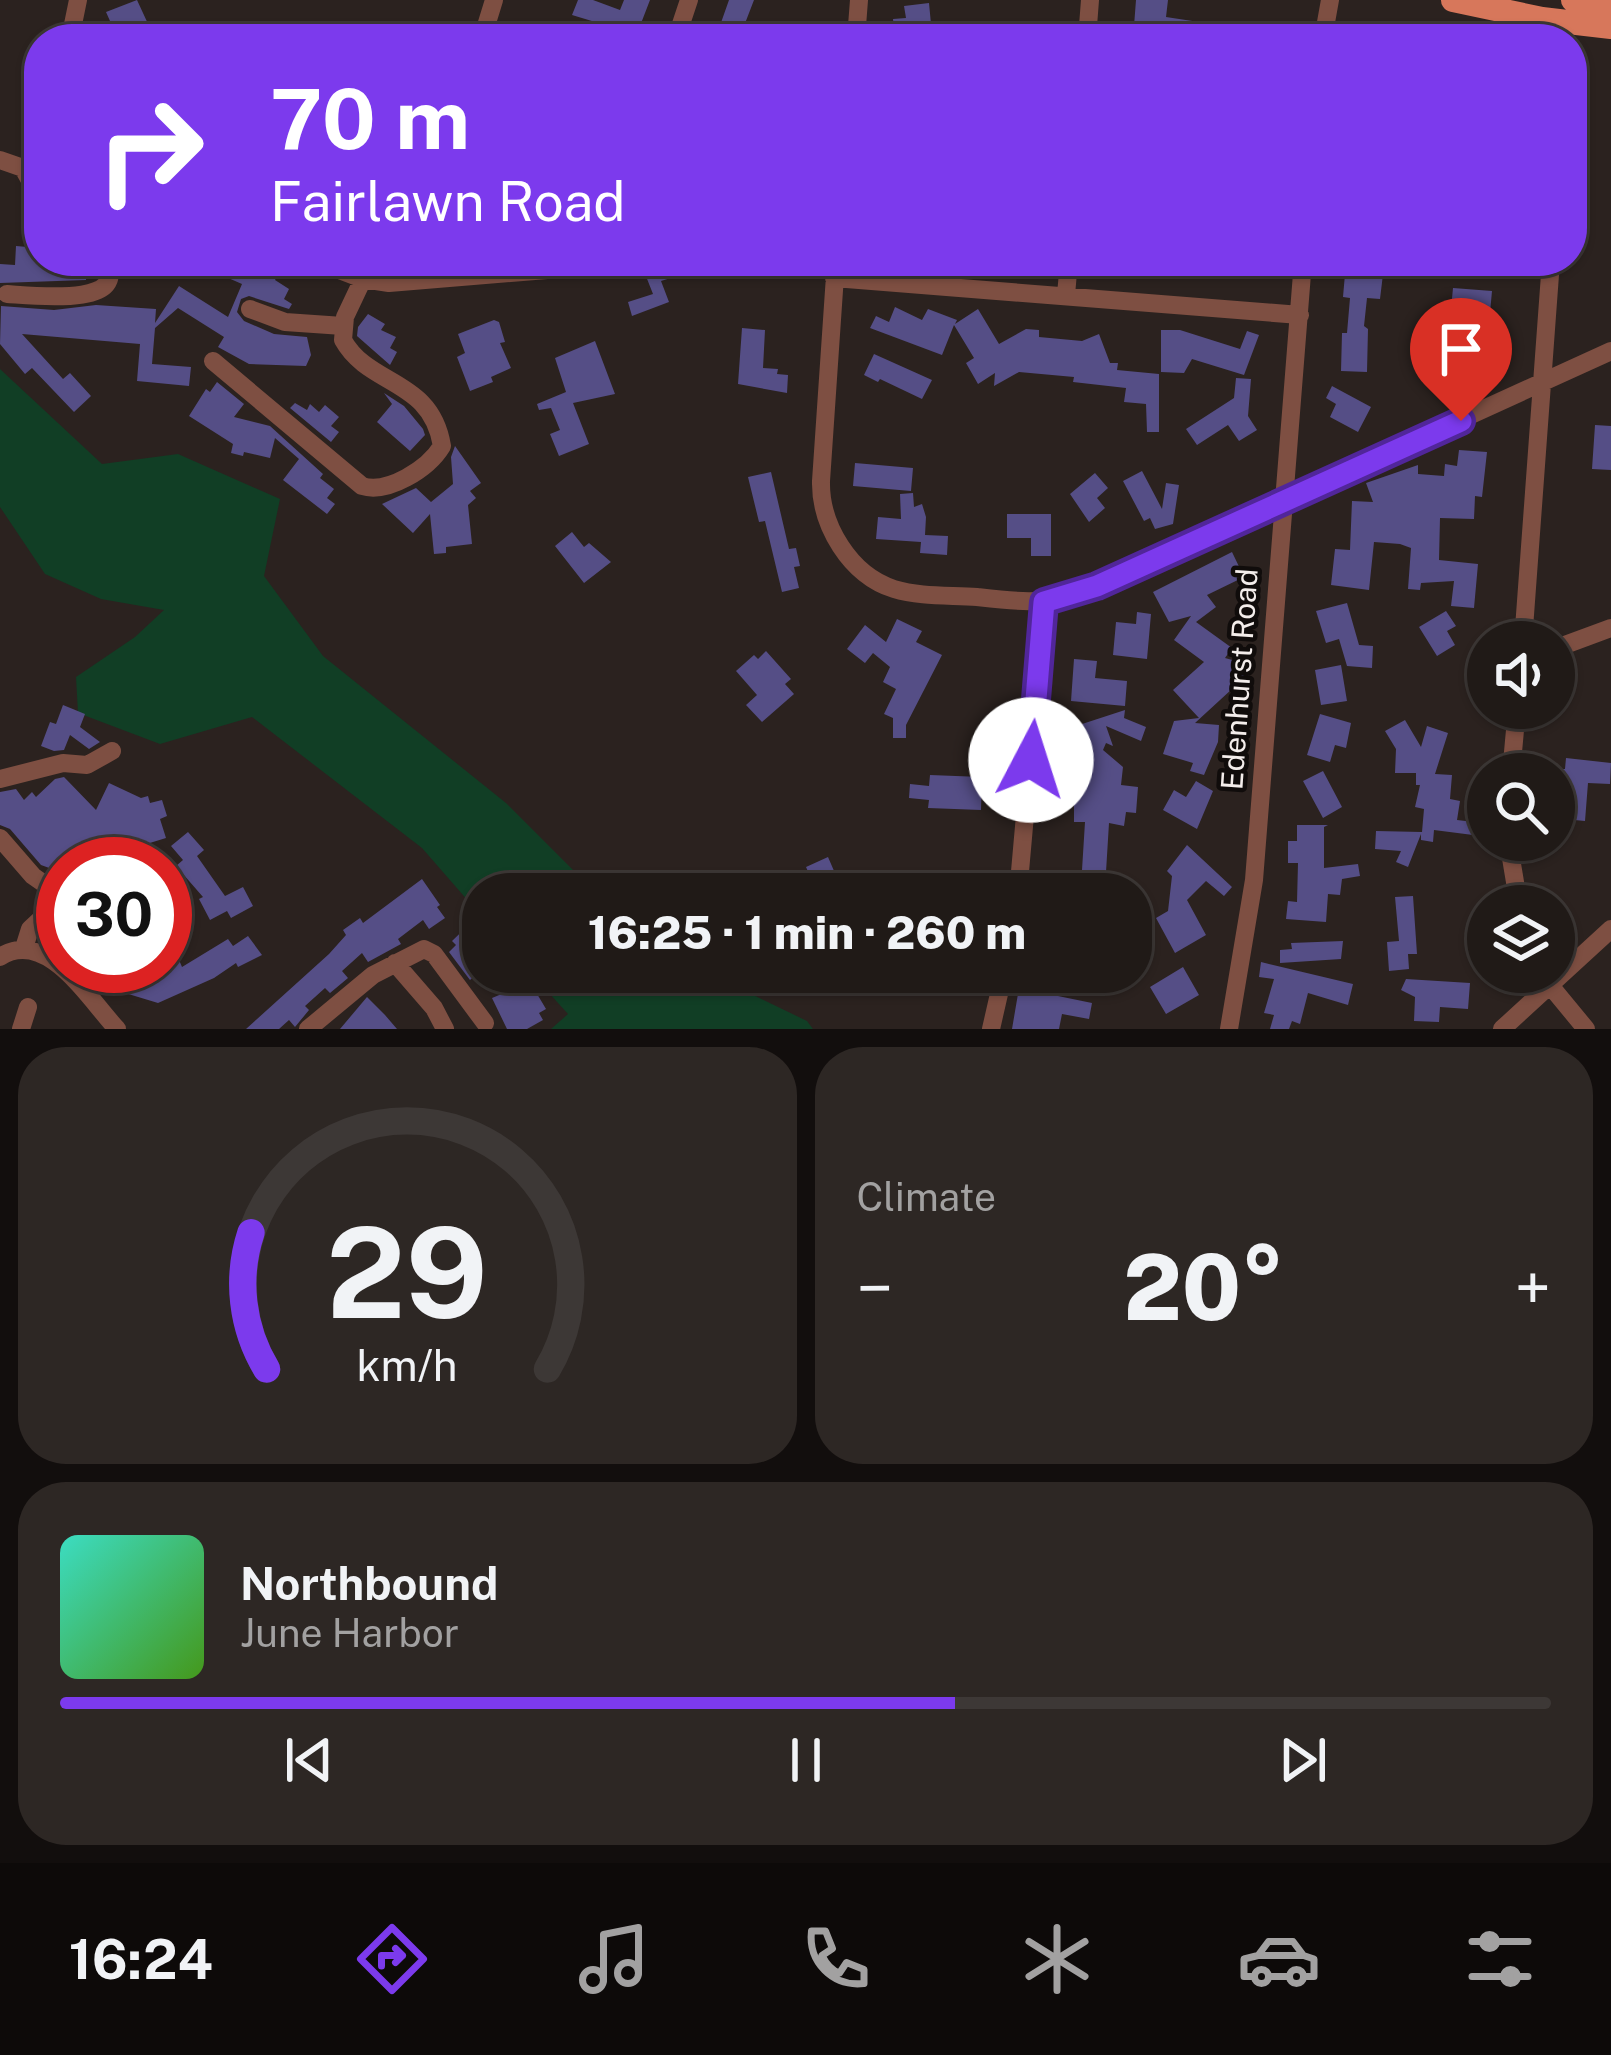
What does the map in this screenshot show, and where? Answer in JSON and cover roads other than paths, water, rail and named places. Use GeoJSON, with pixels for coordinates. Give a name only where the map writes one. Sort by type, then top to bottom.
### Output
{"type":"FeatureCollection","features":[{"type":"Feature","properties":{"kind":"main road"},"geometry":{"type":"LineString","coordinates":[[1453,0],[1575,13],[1611,27]]}},
{"type":"Feature","properties":{"kind":"main road"},"geometry":{"type":"LineString","coordinates":[[1575,13],[1611,5]]}},
{"type":"Feature","properties":{"kind":"street"},"geometry":{"type":"LineString","coordinates":[[7,294],[93,293],[110,276]]}},
{"type":"Feature","properties":{"kind":"street"},"geometry":{"type":"LineString","coordinates":[[355,276],[414,282],[482,276]]}},
{"type":"Feature","properties":{"kind":"street"},"geometry":{"type":"LineString","coordinates":[[414,276],[414,282]]}},
{"type":"Feature","properties":{"kind":"street"},"geometry":{"type":"LineString","coordinates":[[835,276],[820,481],[826,520],[857,564],[893,589],[1044,602],[1097,586],[1611,351]]}},
{"type":"Feature","properties":{"kind":"street"},"geometry":{"type":"LineString","coordinates":[[897,276],[1300,315]]}},
{"type":"Feature","properties":{"kind":"street"},"geometry":{"type":"LineString","coordinates":[[1066,295],[1068,276]]}},
{"type":"Feature","properties":{"kind":"street","name":"Edenhurst Road"},"geometry":{"type":"LineString","coordinates":[[1229,1029],[1253,893],[1303,276]]}},
{"type":"Feature","properties":{"kind":"street"},"geometry":{"type":"LineString","coordinates":[[1524,621],[1550,276]]}},
{"type":"Feature","properties":{"kind":"street"},"geometry":{"type":"LineString","coordinates":[[213,362],[338,469],[362,485],[379,489],[430,460],[442,446],[439,430],[420,399],[349,350],[343,340],[343,326],[363,279]]}},
{"type":"Feature","properties":{"kind":"street"},"geometry":{"type":"LineString","coordinates":[[250,309],[285,322],[343,326]]}},
{"type":"Feature","properties":{"kind":"street"},"geometry":{"type":"LineString","coordinates":[[1020,873],[1044,602]]}},
{"type":"Feature","properties":{"kind":"street"},"geometry":{"type":"LineString","coordinates":[[1575,641],[1611,628]]}},
{"type":"Feature","properties":{"kind":"street"},"geometry":{"type":"LineString","coordinates":[[0,779],[63,763],[87,765],[112,751]]}},
{"type":"Feature","properties":{"kind":"street"},"geometry":{"type":"LineString","coordinates":[[0,838],[36,878]]}},
{"type":"Feature","properties":{"kind":"street"},"geometry":{"type":"LineString","coordinates":[[24,948],[36,923]]}},
{"type":"Feature","properties":{"kind":"street"},"geometry":{"type":"LineString","coordinates":[[1575,956],[1611,929]]}},
{"type":"Feature","properties":{"kind":"street"},"geometry":{"type":"LineString","coordinates":[[0,957],[24,948],[46,955],[117,1029]]}},
{"type":"Feature","properties":{"kind":"street"},"geometry":{"type":"LineString","coordinates":[[308,1029],[359,985],[419,950],[430,950],[485,1023]]}},
{"type":"Feature","properties":{"kind":"street"},"geometry":{"type":"LineString","coordinates":[[395,963],[434,1008],[445,1029]]}},
{"type":"Feature","properties":{"kind":"street"},"geometry":{"type":"LineString","coordinates":[[991,1029],[999,993]]}},
{"type":"Feature","properties":{"kind":"street"},"geometry":{"type":"LineString","coordinates":[[1502,1029],[1532,993]]}},
{"type":"Feature","properties":{"kind":"street"},"geometry":{"type":"LineString","coordinates":[[1556,993],[1586,1029]]}},
{"type":"Feature","properties":{"kind":"street"},"geometry":{"type":"LineString","coordinates":[[21,1029],[28,1007]]}}]}
